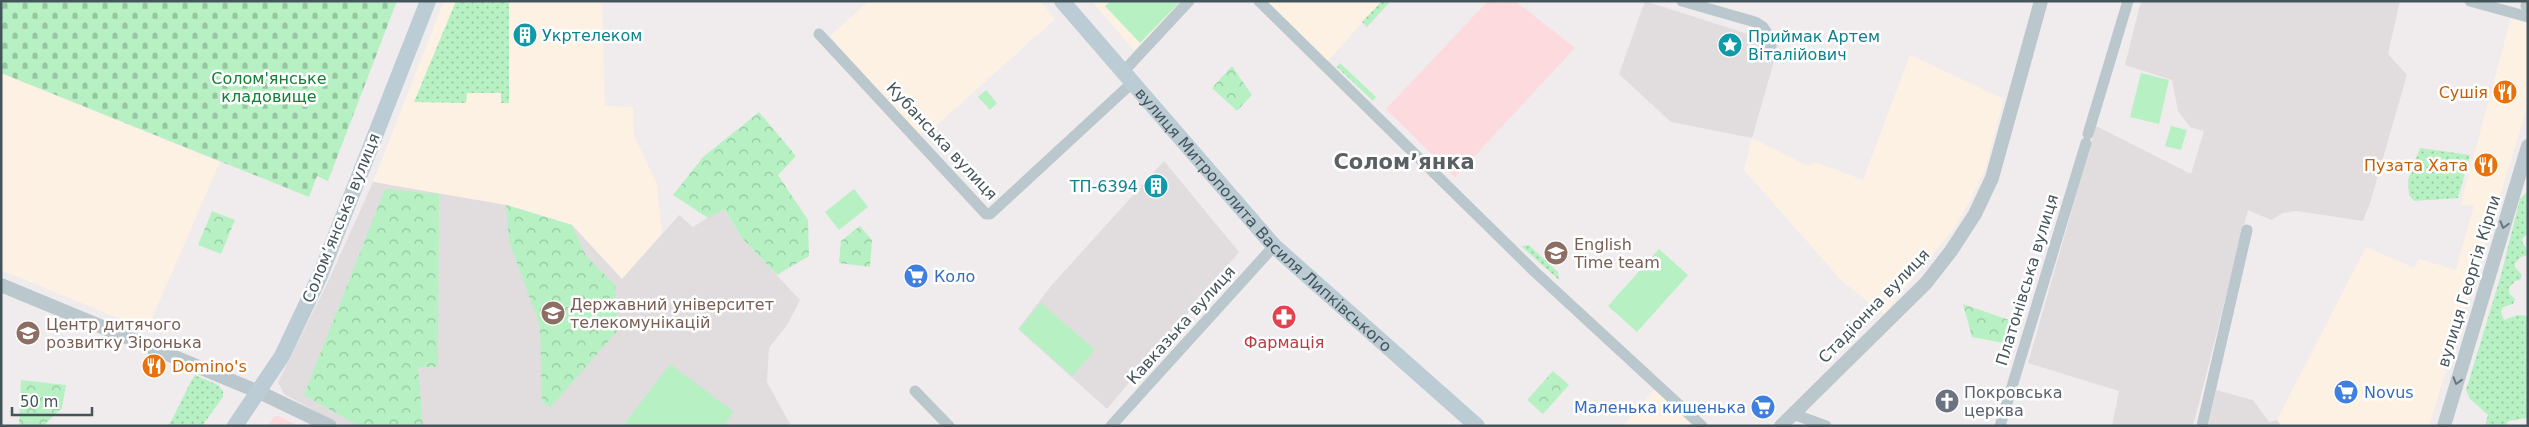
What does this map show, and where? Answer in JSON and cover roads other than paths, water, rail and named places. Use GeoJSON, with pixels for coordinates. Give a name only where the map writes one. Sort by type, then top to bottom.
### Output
{"type":"FeatureCollection","features":[{"type":"Feature","properties":{"kind":"main road","name":"Соломʼянська вулиця"},"geometry":{"type":"LineString","coordinates":[[235,426],[282,356],[319,278],[428,1]]}},
{"type":"Feature","properties":{"kind":"main road","name":"вулиця Митрополита Василя Липківського"},"geometry":{"type":"LineString","coordinates":[[1062,1],[1274,246],[1477,426]]}},
{"type":"Feature","properties":{"kind":"street"},"geometry":{"type":"LineString","coordinates":[[1128,77],[1188,1]]}},
{"type":"Feature","properties":{"kind":"street"},"geometry":{"type":"LineString","coordinates":[[1259,1],[1535,272],[1702,426]]}},
{"type":"Feature","properties":{"kind":"street"},"geometry":{"type":"LineString","coordinates":[[1682,1],[1754,22],[1763,27],[1771,38],[1770,52]]}},
{"type":"Feature","properties":{"kind":"street","name":"Стадіонна вулиця"},"geometry":{"type":"LineString","coordinates":[[1781,426],[1926,283],[1951,251],[1975,214],[1992,178],[2041,1]]}},
{"type":"Feature","properties":{"kind":"street","name":"Платонівська вулиця"},"geometry":{"type":"LineString","coordinates":[[2000,426],[2128,1]]}},
{"type":"Feature","properties":{"kind":"street"},"geometry":{"type":"LineString","coordinates":[[2470,1],[2527,8]]}},
{"type":"Feature","properties":{"kind":"street","name":"Кубанська вулиця"},"geometry":{"type":"LineString","coordinates":[[819,34],[986,214],[990,214],[1128,77]]}},
{"type":"Feature","properties":{"kind":"street","name":"вулиця Георгія Кірпи"},"geometry":{"type":"LineString","coordinates":[[2444,426],[2528,146]]}},
{"type":"Feature","properties":{"kind":"street"},"geometry":{"type":"LineString","coordinates":[[2202,426],[2247,230]]}},
{"type":"Feature","properties":{"kind":"street","name":"Кавказька вулиця"},"geometry":{"type":"LineString","coordinates":[[1111,426],[1274,246]]}},
{"type":"Feature","properties":{"kind":"street"},"geometry":{"type":"LineString","coordinates":[[1,285],[259,392],[330,426]]}},
{"type":"Feature","properties":{"kind":"street"},"geometry":{"type":"LineString","coordinates":[[915,391],[949,426]]}},
{"type":"Feature","properties":{"kind":"street"},"geometry":{"type":"LineString","coordinates":[[1793,414],[1826,426]]}},
{"type":"Feature","properties":{"kind":"place","name":"Укртелеком"},"geometry":{"type":"Point","coordinates":[525,35]}},
{"type":"Feature","properties":{"kind":"place","name":"Приймак Артем Віталійович"},"geometry":{"type":"Point","coordinates":[1730,45]}},
{"type":"Feature","properties":{"kind":"place","name":"Сушія"},"geometry":{"type":"Point","coordinates":[2505,92]}},
{"type":"Feature","properties":{"kind":"place","name":"Пузата Хата"},"geometry":{"type":"Point","coordinates":[2486,165]}},
{"type":"Feature","properties":{"kind":"place","name":"ТП-6394"},"geometry":{"type":"Point","coordinates":[1156,186]}},
{"type":"Feature","properties":{"kind":"place","name":"English Time team"},"geometry":{"type":"Point","coordinates":[1556,253]}},
{"type":"Feature","properties":{"kind":"place","name":"Коло"},"geometry":{"type":"Point","coordinates":[916,276]}},
{"type":"Feature","properties":{"kind":"place","name":"Державний університет телекомунікацій"},"geometry":{"type":"Point","coordinates":[553,313]}},
{"type":"Feature","properties":{"kind":"place","name":"Фармація"},"geometry":{"type":"Point","coordinates":[1284,317]}},
{"type":"Feature","properties":{"kind":"place","name":"Центр дитячого розвитку Зіронька"},"geometry":{"type":"Point","coordinates":[28,333]}},
{"type":"Feature","properties":{"kind":"place","name":"Domino's"},"geometry":{"type":"Point","coordinates":[154,366]}},
{"type":"Feature","properties":{"kind":"place","name":"Novus"},"geometry":{"type":"Point","coordinates":[2346,392]}},
{"type":"Feature","properties":{"kind":"place","name":"Покровська церква"},"geometry":{"type":"Point","coordinates":[1947,401]}},
{"type":"Feature","properties":{"kind":"place","name":"Маленька кишенька"},"geometry":{"type":"Point","coordinates":[1763,407]}},
{"type":"Feature","properties":{"kind":"district","name":"Соломʼянка"},"geometry":{"type":"Point","coordinates":[1404,162]}},
{"type":"Feature","properties":{"kind":"park label","name":"Солом'янське кладовище"},"geometry":{"type":"Point","coordinates":[269,87]}}]}
